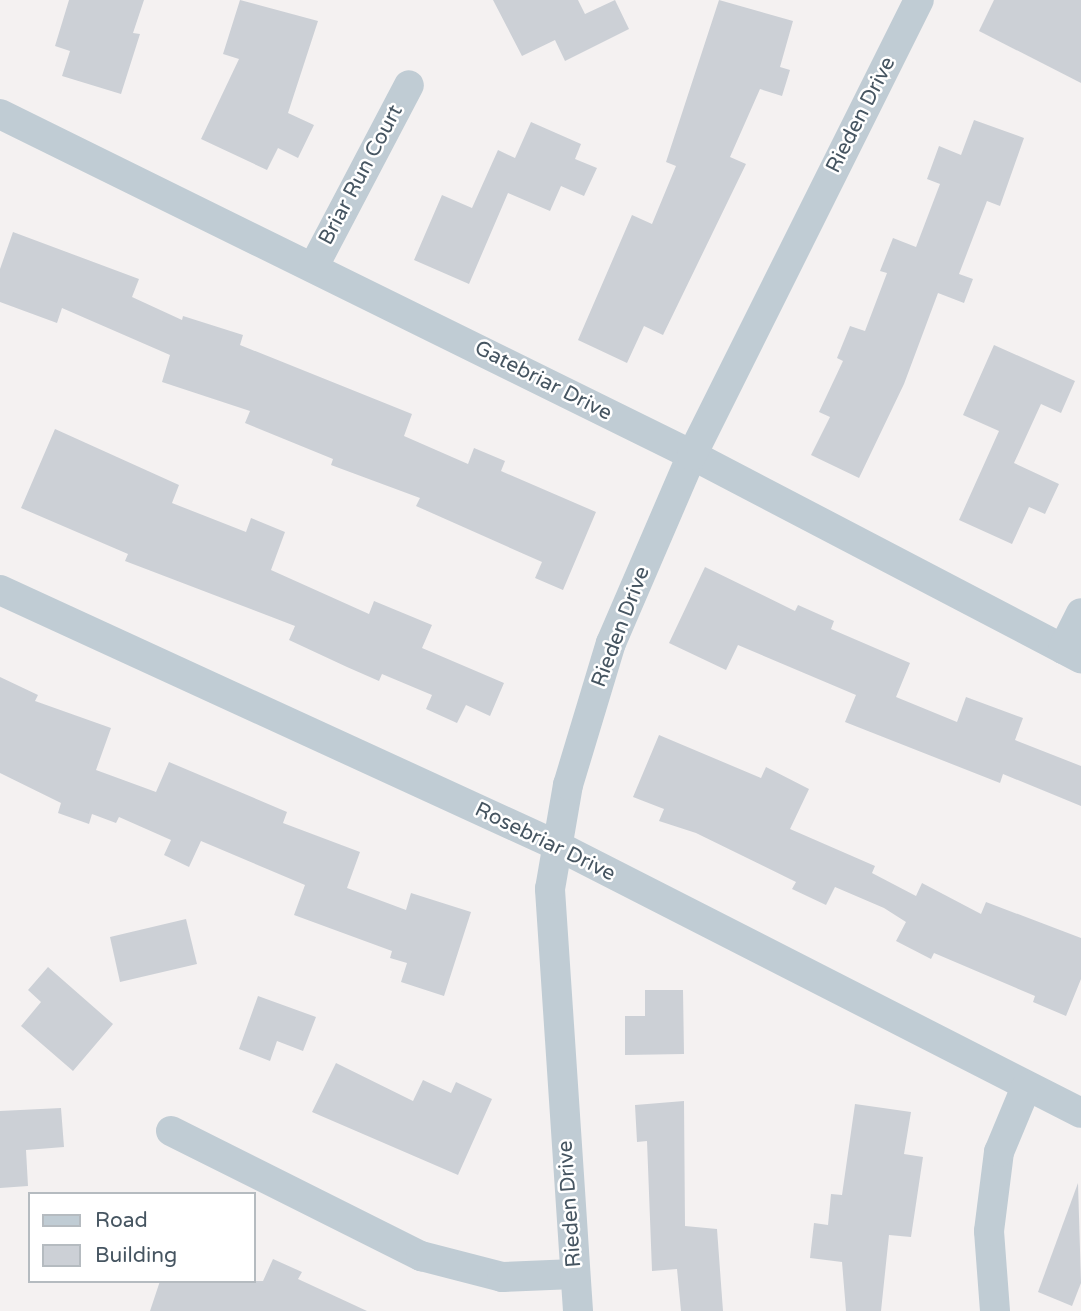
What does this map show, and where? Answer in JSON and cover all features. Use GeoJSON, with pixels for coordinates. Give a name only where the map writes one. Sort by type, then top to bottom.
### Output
{"type":"FeatureCollection","features":[{"type":"Feature","properties":{"kind":"street","name":"Rieden Drive"},"geometry":{"type":"LineString","coordinates":[[578,1311],[550,889],[568,785],[611,643],[691,455],[919,0]]}},
{"type":"Feature","properties":{"kind":"street","name":"Briar Run Court"},"geometry":{"type":"LineString","coordinates":[[314,266],[409,85]]}},
{"type":"Feature","properties":{"kind":"street","name":"Gatebriar Drive"},"geometry":{"type":"LineString","coordinates":[[0,114],[314,266],[691,455],[1072,653]]}},
{"type":"Feature","properties":{"kind":"street","name":"Rosebriar Drive"},"geometry":{"type":"LineString","coordinates":[[0,590],[556,845],[1081,1113]]}},
{"type":"Feature","properties":{"kind":"street"},"geometry":{"type":"LineString","coordinates":[[1072,653],[1081,613]]}},
{"type":"Feature","properties":{"kind":"street"},"geometry":{"type":"LineString","coordinates":[[995,1311],[989,1231],[999,1152],[1026,1087]]}},
{"type":"Feature","properties":{"kind":"street"},"geometry":{"type":"LineString","coordinates":[[171,1131],[421,1256],[502,1278],[574,1275]]}},
{"type":"Feature","properties":{"kind":"building"},"geometry":{"type":"Polygon","coordinates":[[[69,0],[144,0],[133,33],[140,34],[121,94],[62,76],[70,51],[55,46],[69,0]]]}},
{"type":"Feature","properties":{"kind":"building"},"geometry":{"type":"Polygon","coordinates":[[[240,0],[318,21],[288,113],[314,125],[298,158],[278,148],[267,170],[201,139],[239,59],[223,54],[240,0]]]}},
{"type":"Feature","properties":{"kind":"building"},"geometry":{"type":"Polygon","coordinates":[[[493,0],[578,0],[585,14],[615,0],[629,29],[565,61],[555,40],[522,56],[493,0]]]}},
{"type":"Feature","properties":{"kind":"building"},"geometry":{"type":"Polygon","coordinates":[[[719,0],[793,21],[780,67],[790,70],[782,96],[760,89],[730,157],[746,164],[663,335],[644,326],[627,363],[578,340],[632,215],[652,224],[676,166],[666,162],[719,0]]]}},
{"type":"Feature","properties":{"kind":"building"},"geometry":{"type":"Polygon","coordinates":[[[994,0],[1081,0],[1081,83],[979,31],[994,0]]]}},
{"type":"Feature","properties":{"kind":"building"},"geometry":{"type":"Polygon","coordinates":[[[974,120],[1024,138],[1000,206],[987,201],[959,274],[973,279],[964,303],[938,293],[904,384],[859,478],[811,455],[830,417],[819,412],[843,361],[837,358],[850,326],[865,331],[887,273],[880,271],[893,238],[916,247],[940,184],[927,179],[939,146],[961,155],[974,120]]]}},
{"type":"Feature","properties":{"kind":"building"},"geometry":{"type":"Polygon","coordinates":[[[531,122],[581,144],[575,159],[597,168],[584,196],[561,186],[550,211],[508,193],[469,284],[414,260],[442,195],[472,208],[498,150],[515,158],[531,122]]]}},
{"type":"Feature","properties":{"kind":"building"},"geometry":{"type":"Polygon","coordinates":[[[13,232],[139,279],[132,297],[182,320],[183,316],[243,335],[240,345],[412,414],[404,436],[468,464],[474,448],[505,461],[501,471],[596,512],[563,590],[535,578],[542,562],[416,506],[420,498],[331,465],[333,459],[245,423],[250,411],[162,382],[170,355],[62,308],[57,323],[0,302],[0,269],[13,232]]]}},
{"type":"Feature","properties":{"kind":"building"},"geometry":{"type":"Polygon","coordinates":[[[994,345],[1075,381],[1061,413],[1041,404],[1014,463],[1059,484],[1045,514],[1029,507],[1012,544],[959,520],[999,431],[963,415],[994,345]]]}},
{"type":"Feature","properties":{"kind":"building"},"geometry":{"type":"Polygon","coordinates":[[[55,429],[179,485],[172,503],[246,532],[251,518],[285,532],[271,570],[369,614],[374,601],[432,625],[422,648],[504,683],[490,716],[466,705],[457,723],[426,709],[432,695],[382,674],[379,681],[289,640],[295,626],[125,561],[128,554],[21,508],[55,429]]]}},
{"type":"Feature","properties":{"kind":"building"},"geometry":{"type":"Polygon","coordinates":[[[705,567],[795,611],[798,605],[834,621],[831,629],[910,663],[896,697],[957,722],[966,697],[1023,718],[1015,740],[1081,766],[1081,806],[1003,774],[1000,783],[845,722],[856,695],[738,645],[726,670],[669,643],[705,567]]]}},
{"type":"Feature","properties":{"kind":"building"},"geometry":{"type":"Polygon","coordinates":[[[0,677],[38,695],[35,701],[111,728],[96,770],[156,792],[169,762],[287,812],[283,823],[360,852],[347,888],[406,910],[411,893],[471,912],[444,996],[401,982],[407,963],[390,958],[392,951],[294,915],[305,885],[201,841],[189,867],[164,855],[171,840],[119,817],[116,823],[92,814],[89,824],[58,813],[61,803],[0,773],[0,677]]]}},
{"type":"Feature","properties":{"kind":"building"},"geometry":{"type":"Polygon","coordinates":[[[659,735],[761,778],[766,767],[809,789],[790,829],[875,866],[872,873],[916,896],[922,883],[981,914],[986,902],[1081,938],[1081,979],[1066,1016],[1033,1002],[1035,996],[934,953],[931,959],[896,941],[906,922],[884,908],[835,887],[826,905],[792,889],[796,882],[696,833],[659,821],[664,809],[633,797],[659,735]]]}},
{"type":"Feature","properties":{"kind":"building"},"geometry":{"type":"Polygon","coordinates":[[[186,919],[197,964],[120,982],[110,937],[186,919]]]}},
{"type":"Feature","properties":{"kind":"building"},"geometry":{"type":"Polygon","coordinates":[[[48,967],[113,1024],[73,1071],[21,1026],[41,1002],[28,990],[48,967]]]}},
{"type":"Feature","properties":{"kind":"building"},"geometry":{"type":"Polygon","coordinates":[[[645,990],[683,990],[684,1054],[625,1055],[625,1016],[645,1016],[645,990]]]}},
{"type":"Feature","properties":{"kind":"building"},"geometry":{"type":"Polygon","coordinates":[[[258,996],[316,1017],[303,1051],[277,1041],[270,1061],[239,1049],[258,996]]]}},
{"type":"Feature","properties":{"kind":"building"},"geometry":{"type":"Polygon","coordinates":[[[336,1063],[413,1101],[423,1080],[451,1093],[456,1082],[492,1099],[458,1175],[312,1112],[336,1063]]]}},
{"type":"Feature","properties":{"kind":"building"},"geometry":{"type":"Polygon","coordinates":[[[684,1101],[685,1226],[717,1229],[723,1311],[681,1311],[677,1269],[652,1271],[647,1141],[637,1142],[635,1105],[684,1101]]]}},
{"type":"Feature","properties":{"kind":"building"},"geometry":{"type":"Polygon","coordinates":[[[855,1104],[911,1112],[904,1154],[923,1157],[911,1237],[889,1235],[881,1311],[846,1311],[842,1262],[810,1258],[814,1223],[828,1225],[831,1194],[842,1195],[855,1104]]]}},
{"type":"Feature","properties":{"kind":"building"},"geometry":{"type":"Polygon","coordinates":[[[61,1108],[64,1147],[26,1150],[28,1186],[0,1188],[0,1111],[61,1108]]]}},
{"type":"Feature","properties":{"kind":"building"},"geometry":{"type":"Polygon","coordinates":[[[1078,1183],[1081,1283],[1072,1306],[1038,1292],[1078,1183]]]}},
{"type":"Feature","properties":{"kind":"building"},"geometry":{"type":"Polygon","coordinates":[[[273,1259],[302,1272],[298,1279],[367,1311],[150,1311],[159,1283],[263,1281],[273,1259]]]}}]}
